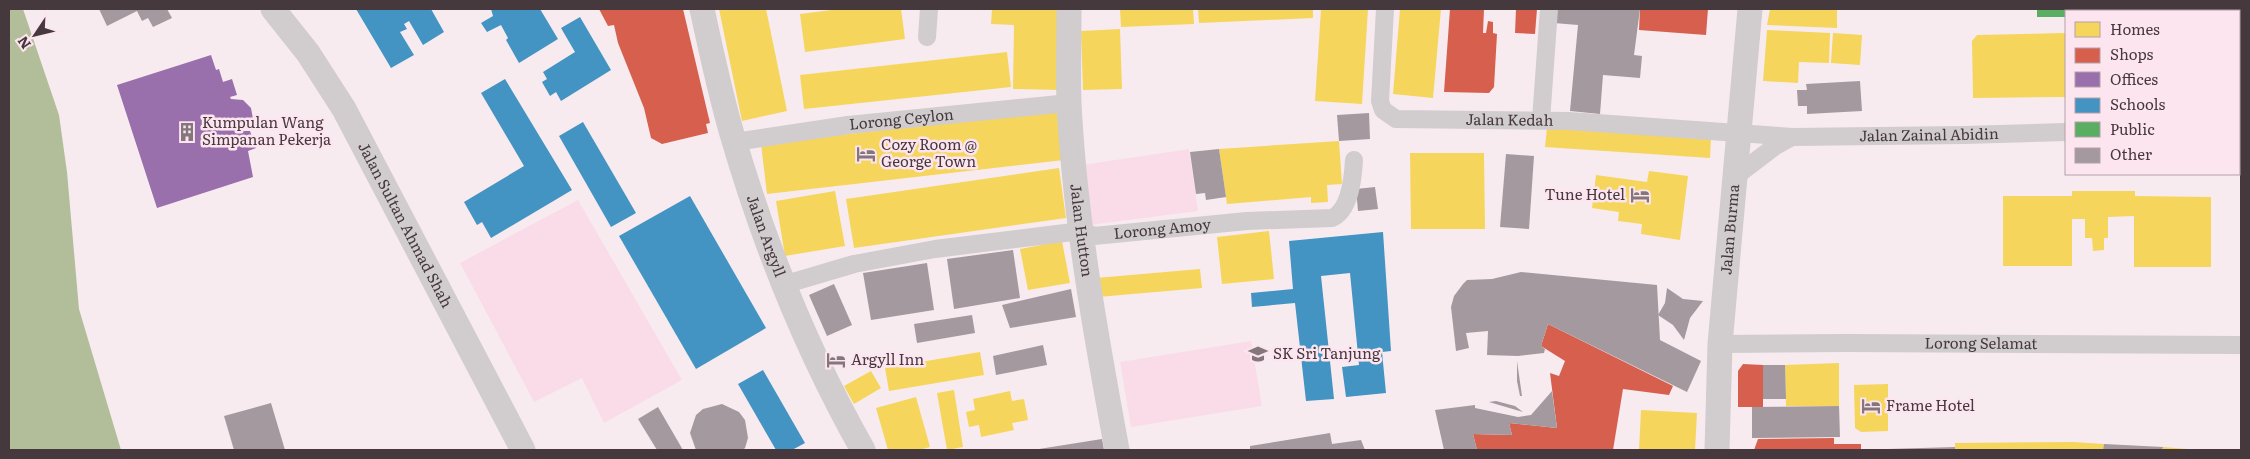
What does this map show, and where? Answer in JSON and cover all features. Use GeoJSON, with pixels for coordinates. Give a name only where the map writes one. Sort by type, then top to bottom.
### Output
{"type":"FeatureCollection","features":[{"type":"Feature","properties":{"kind":"main road","name":"Jalan Sultan Ahmad Shah"},"geometry":{"type":"LineString","coordinates":[[273,9],[308,52],[344,109],[523,450]]}},
{"type":"Feature","properties":{"kind":"main road","name":"Jalan Sultan Ahmad Shah"},"geometry":{"type":"LineString","coordinates":[[294,9],[356,102],[538,450]]}},
{"type":"Feature","properties":{"kind":"main road","name":"Jalan Argyll"},"geometry":{"type":"LineString","coordinates":[[702,9],[735,142],[783,285],[845,419],[863,450]]}},
{"type":"Feature","properties":{"kind":"main road","name":"Jalan Hutton"},"geometry":{"type":"LineString","coordinates":[[1069,9],[1069,103],[1081,231],[1117,450]]}},
{"type":"Feature","properties":{"kind":"main road","name":"Jalan Burma"},"geometry":{"type":"LineString","coordinates":[[1717,450],[1720,344],[1750,9]]}},
{"type":"Feature","properties":{"kind":"street"},"geometry":{"type":"LineString","coordinates":[[928,37],[930,9]]}},
{"type":"Feature","properties":{"kind":"street","name":"Jalan Kedah"},"geometry":{"type":"LineString","coordinates":[[1385,9],[1380,101],[1383,110],[1396,119],[1541,120],[1614,123],[1740,134]]}},
{"type":"Feature","properties":{"kind":"street"},"geometry":{"type":"LineString","coordinates":[[1541,120],[1549,9]]}},
{"type":"Feature","properties":{"kind":"street","name":"Lorong Ceylon"},"geometry":{"type":"LineString","coordinates":[[735,142],[848,126],[1069,103]]}},
{"type":"Feature","properties":{"kind":"street","name":"Jalan Zainal Abidin"},"geometry":{"type":"LineString","coordinates":[[1740,134],[1793,137],[2065,132]]}},
{"type":"Feature","properties":{"kind":"street","name":"Jalan Zainal Abidin"},"geometry":{"type":"LineString","coordinates":[[1736,176],[1774,147],[1793,137]]}},
{"type":"Feature","properties":{"kind":"street","name":"Lorong Amoy"},"geometry":{"type":"LineString","coordinates":[[783,285],[854,264],[935,249],[1081,231],[1094,236],[1247,221],[1332,218],[1342,210],[1352,180],[1354,160]]}},
{"type":"Feature","properties":{"kind":"street","name":"Lorong Selamat"},"geometry":{"type":"LineString","coordinates":[[1720,344],[1866,343],[2241,346]]}},
{"type":"Feature","properties":{"kind":"shaded area"},"geometry":{"type":"Polygon","coordinates":[[[9,9],[23,9],[59,115],[67,172],[79,309],[121,450],[9,450],[9,9]]]}},
{"type":"Feature","properties":{"kind":"shaded area"},"geometry":{"type":"Polygon","coordinates":[[[1189,149],[1198,211],[1090,225],[1082,165],[1189,149]]]}},
{"type":"Feature","properties":{"kind":"shaded area"},"geometry":{"type":"Polygon","coordinates":[[[578,200],[682,380],[604,423],[582,378],[534,402],[460,263],[578,200]]]}},
{"type":"Feature","properties":{"kind":"shaded area"},"geometry":{"type":"Polygon","coordinates":[[[1251,341],[1262,406],[1131,427],[1120,362],[1251,341]]]}},
{"type":"Feature","properties":{"kind":"building: Homes"},"geometry":{"type":"Polygon","coordinates":[[[719,9],[766,9],[787,111],[742,121],[719,9]]]}},
{"type":"Feature","properties":{"kind":"building: Homes"},"geometry":{"type":"Polygon","coordinates":[[[839,9],[901,9],[905,39],[805,52],[800,14],[839,9]]]}},
{"type":"Feature","properties":{"kind":"building: Homes"},"geometry":{"type":"Polygon","coordinates":[[[992,9],[1062,9],[1061,90],[1013,89],[1014,25],[991,24],[992,9]]]}},
{"type":"Feature","properties":{"kind":"building: Homes"},"geometry":{"type":"Polygon","coordinates":[[[1120,9],[1193,9],[1194,24],[1121,27],[1120,9]]]}},
{"type":"Feature","properties":{"kind":"building: Homes"},"geometry":{"type":"Polygon","coordinates":[[[1198,9],[1313,9],[1313,18],[1199,23],[1198,9]]]}},
{"type":"Feature","properties":{"kind":"building: Homes"},"geometry":{"type":"Polygon","coordinates":[[[1321,9],[1368,9],[1362,104],[1315,101],[1321,9]]]}},
{"type":"Feature","properties":{"kind":"building: Homes"},"geometry":{"type":"Polygon","coordinates":[[[1400,9],[1441,9],[1433,98],[1393,94],[1400,9]]]}},
{"type":"Feature","properties":{"kind":"building: Homes"},"geometry":{"type":"Polygon","coordinates":[[[1770,9],[1837,9],[1837,28],[1767,25],[1770,9]]]}},
{"type":"Feature","properties":{"kind":"building: Homes"},"geometry":{"type":"Polygon","coordinates":[[[1120,29],[1122,89],[1083,90],[1081,31],[1120,29]]]}},
{"type":"Feature","properties":{"kind":"building: Homes"},"geometry":{"type":"Polygon","coordinates":[[[1767,30],[1830,33],[1829,63],[1799,62],[1798,83],[1763,81],[1767,30]]]}},
{"type":"Feature","properties":{"kind":"building: Homes"},"geometry":{"type":"Polygon","coordinates":[[[1833,33],[1862,35],[1860,65],[1831,63],[1833,33]]]}},
{"type":"Feature","properties":{"kind":"building: Homes"},"geometry":{"type":"Polygon","coordinates":[[[2065,33],[2065,97],[1973,98],[1972,41],[1977,35],[2065,33]]]}},
{"type":"Feature","properties":{"kind":"building: Homes"},"geometry":{"type":"Polygon","coordinates":[[[1007,52],[1011,87],[804,109],[800,75],[1007,52]]]}},
{"type":"Feature","properties":{"kind":"building: Homes"},"geometry":{"type":"Polygon","coordinates":[[[1058,110],[1064,160],[767,194],[761,144],[1058,110]]]}},
{"type":"Feature","properties":{"kind":"building: Homes"},"geometry":{"type":"Polygon","coordinates":[[[1547,128],[1711,138],[1710,158],[1545,147],[1547,128]]]}},
{"type":"Feature","properties":{"kind":"building: Homes"},"geometry":{"type":"Polygon","coordinates":[[[1339,141],[1342,184],[1327,185],[1328,202],[1311,203],[1311,197],[1227,204],[1219,149],[1339,141]]]}},
{"type":"Feature","properties":{"kind":"building: Homes"},"geometry":{"type":"Polygon","coordinates":[[[1410,153],[1484,153],[1485,229],[1411,229],[1410,153]]]}},
{"type":"Feature","properties":{"kind":"building: Homes"},"geometry":{"type":"Polygon","coordinates":[[[1059,168],[1066,218],[854,248],[846,199],[1059,168]]]}},
{"type":"Feature","properties":{"kind":"building: Homes","name":"Tune Hotel"},"geometry":{"type":"Polygon","coordinates":[[[1649,171],[1688,176],[1680,240],[1641,234],[1642,224],[1618,221],[1619,212],[1592,208],[1596,175],[1647,182],[1649,171]]]}},
{"type":"Feature","properties":{"kind":"building: Homes"},"geometry":{"type":"Polygon","coordinates":[[[835,191],[845,246],[785,256],[776,201],[835,191]]]}},
{"type":"Feature","properties":{"kind":"building: Homes"},"geometry":{"type":"Polygon","coordinates":[[[2072,191],[2135,191],[2135,196],[2211,197],[2211,267],[2134,267],[2134,216],[2108,217],[2108,238],[2104,238],[2104,250],[2093,251],[2092,238],[2085,238],[2085,219],[2072,219],[2072,266],[2003,266],[2003,196],[2072,196],[2072,191]]]}},
{"type":"Feature","properties":{"kind":"building: Homes"},"geometry":{"type":"Polygon","coordinates":[[[1269,231],[1274,279],[1222,284],[1217,237],[1269,231]]]}},
{"type":"Feature","properties":{"kind":"building: Homes"},"geometry":{"type":"Polygon","coordinates":[[[1062,241],[1070,283],[1028,290],[1020,249],[1062,241]]]}},
{"type":"Feature","properties":{"kind":"building: Homes"},"geometry":{"type":"Polygon","coordinates":[[[1200,269],[1202,288],[1098,297],[1096,278],[1200,269]]]}},
{"type":"Feature","properties":{"kind":"building: Homes"},"geometry":{"type":"Polygon","coordinates":[[[980,352],[984,375],[889,391],[885,368],[980,352]]]}},
{"type":"Feature","properties":{"kind":"building: Homes"},"geometry":{"type":"Polygon","coordinates":[[[1839,363],[1839,406],[1786,406],[1785,365],[1839,363]]]}},
{"type":"Feature","properties":{"kind":"building: Homes"},"geometry":{"type":"Polygon","coordinates":[[[871,371],[881,388],[854,404],[844,386],[871,371]]]}},
{"type":"Feature","properties":{"kind":"building: Homes","name":"Frame Hotel"},"geometry":{"type":"Polygon","coordinates":[[[1888,384],[1888,431],[1861,432],[1855,428],[1854,385],[1888,384]]]}},
{"type":"Feature","properties":{"kind":"building: Homes"},"geometry":{"type":"Polygon","coordinates":[[[954,390],[963,447],[947,450],[937,393],[954,390]]]}},
{"type":"Feature","properties":{"kind":"building: Homes"},"geometry":{"type":"Polygon","coordinates":[[[1010,391],[1012,401],[1024,399],[1028,420],[1012,423],[1014,430],[981,437],[979,425],[969,427],[966,412],[975,410],[973,399],[1010,391]]]}},
{"type":"Feature","properties":{"kind":"building: Homes"},"geometry":{"type":"Polygon","coordinates":[[[916,397],[930,447],[919,450],[888,450],[876,408],[916,397]]]}},
{"type":"Feature","properties":{"kind":"building: Homes"},"geometry":{"type":"Polygon","coordinates":[[[1641,410],[1697,413],[1695,450],[1639,450],[1641,410]]]}},
{"type":"Feature","properties":{"kind":"building: Homes"},"geometry":{"type":"Polygon","coordinates":[[[2073,442],[2104,444],[2103,450],[1955,450],[1955,443],[2073,442]]]}},
{"type":"Feature","properties":{"kind":"building: Homes"},"geometry":{"type":"Polygon","coordinates":[[[2163,447],[2188,449],[2188,450],[2162,450],[2163,447]]]}},
{"type":"Feature","properties":{"kind":"building: Shops"},"geometry":{"type":"Polygon","coordinates":[[[599,9],[683,9],[710,123],[706,124],[708,133],[662,144],[651,138],[644,108],[618,43],[614,25],[608,26],[599,9]]]}},
{"type":"Feature","properties":{"kind":"building: Shops"},"geometry":{"type":"Polygon","coordinates":[[[1450,9],[1484,9],[1483,33],[1486,33],[1488,21],[1493,22],[1493,33],[1497,34],[1494,87],[1489,93],[1444,92],[1450,9]]]}},
{"type":"Feature","properties":{"kind":"building: Shops"},"geometry":{"type":"Polygon","coordinates":[[[1516,9],[1537,9],[1535,34],[1515,33],[1516,9]]]}},
{"type":"Feature","properties":{"kind":"building: Shops"},"geometry":{"type":"Polygon","coordinates":[[[1640,9],[1708,9],[1706,35],[1639,30],[1640,9]]]}},
{"type":"Feature","properties":{"kind":"building: Shops"},"geometry":{"type":"Polygon","coordinates":[[[1548,324],[1673,386],[1669,395],[1623,389],[1613,450],[1477,450],[1473,434],[1512,435],[1509,423],[1557,428],[1550,373],[1559,376],[1565,361],[1541,346],[1548,324]]]}},
{"type":"Feature","properties":{"kind":"building: Shops"},"geometry":{"type":"Polygon","coordinates":[[[1743,364],[1763,365],[1763,407],[1738,407],[1738,371],[1743,364]]]}},
{"type":"Feature","properties":{"kind":"building: Shops"},"geometry":{"type":"Polygon","coordinates":[[[1834,438],[1834,444],[1861,444],[1861,450],[1754,450],[1758,439],[1834,438]]]}},
{"type":"Feature","properties":{"kind":"building: Offices","name":"Kumpulan Wang Simpanan Pekerja"},"geometry":{"type":"Polygon","coordinates":[[[211,55],[216,70],[219,69],[223,82],[232,79],[237,95],[230,97],[231,99],[243,100],[251,108],[253,119],[242,131],[250,131],[256,148],[248,151],[253,177],[157,208],[117,85],[211,55]]]}},
{"type":"Feature","properties":{"kind":"building: Schools"},"geometry":{"type":"Polygon","coordinates":[[[356,9],[431,9],[444,32],[423,45],[409,21],[404,24],[407,29],[400,32],[414,55],[391,68],[356,9]]]}},
{"type":"Feature","properties":{"kind":"building: Schools"},"geometry":{"type":"Polygon","coordinates":[[[491,9],[540,9],[558,39],[519,63],[506,40],[508,38],[501,25],[487,32],[481,23],[493,16],[491,9]]]}},
{"type":"Feature","properties":{"kind":"building: Schools"},"geometry":{"type":"Polygon","coordinates":[[[580,17],[611,70],[561,101],[556,92],[550,96],[542,82],[547,79],[543,72],[575,52],[561,28],[580,17]]]}},
{"type":"Feature","properties":{"kind":"building: Schools"},"geometry":{"type":"Polygon","coordinates":[[[505,79],[572,190],[491,238],[482,222],[477,225],[464,202],[524,166],[481,93],[505,79]]]}},
{"type":"Feature","properties":{"kind":"building: Schools"},"geometry":{"type":"Polygon","coordinates":[[[583,122],[636,213],[611,227],[559,136],[583,122]]]}},
{"type":"Feature","properties":{"kind":"building: Schools"},"geometry":{"type":"Polygon","coordinates":[[[690,196],[766,328],[696,369],[619,236],[690,196]]]}},
{"type":"Feature","properties":{"kind":"building: Schools"},"geometry":{"type":"Polygon","coordinates":[[[1383,232],[1391,351],[1382,352],[1386,393],[1346,397],[1342,367],[1359,365],[1350,273],[1321,276],[1334,399],[1306,401],[1295,303],[1252,307],[1251,293],[1293,289],[1289,241],[1383,232]]]}},
{"type":"Feature","properties":{"kind":"building: Schools"},"geometry":{"type":"Polygon","coordinates":[[[763,370],[805,443],[792,450],[776,450],[738,384],[763,370]]]}},
{"type":"Feature","properties":{"kind":"building: Public"},"geometry":{"type":"Polygon","coordinates":[[[2037,9],[2169,9],[2065,10],[2065,17],[2037,17],[2037,9]]]}},
{"type":"Feature","properties":{"kind":"building: Public"},"geometry":{"type":"Polygon","coordinates":[[[2170,9],[2224,9],[2224,10],[2170,9]]]}},
{"type":"Feature","properties":{"kind":"building: Other"},"geometry":{"type":"Polygon","coordinates":[[[99,9],[167,9],[172,18],[153,27],[148,18],[142,21],[137,11],[107,26],[99,9]]]}},
{"type":"Feature","properties":{"kind":"building: Other"},"geometry":{"type":"Polygon","coordinates":[[[1556,9],[1640,9],[1634,55],[1642,56],[1640,78],[1603,75],[1600,114],[1570,111],[1578,25],[1554,23],[1556,9]]]}},
{"type":"Feature","properties":{"kind":"building: Other"},"geometry":{"type":"Polygon","coordinates":[[[1860,81],[1862,111],[1807,114],[1807,106],[1798,106],[1797,90],[1807,90],[1806,84],[1860,81]]]}},
{"type":"Feature","properties":{"kind":"building: Other"},"geometry":{"type":"Polygon","coordinates":[[[1369,113],[1370,139],[1339,141],[1337,115],[1369,113]]]}},
{"type":"Feature","properties":{"kind":"building: Other"},"geometry":{"type":"Polygon","coordinates":[[[1219,149],[1226,197],[1206,200],[1205,193],[1196,194],[1190,152],[1219,149]]]}},
{"type":"Feature","properties":{"kind":"building: Other"},"geometry":{"type":"Polygon","coordinates":[[[1506,154],[1534,156],[1529,229],[1500,227],[1506,154]]]}},
{"type":"Feature","properties":{"kind":"building: Other"},"geometry":{"type":"Polygon","coordinates":[[[1375,187],[1378,209],[1358,211],[1356,189],[1375,187]]]}},
{"type":"Feature","properties":{"kind":"building: Other"},"geometry":{"type":"Polygon","coordinates":[[[1013,250],[1020,298],[954,309],[947,259],[1013,250]]]}},
{"type":"Feature","properties":{"kind":"building: Other"},"geometry":{"type":"Polygon","coordinates":[[[927,263],[934,310],[871,320],[863,273],[927,263]]]}},
{"type":"Feature","properties":{"kind":"building: Other"},"geometry":{"type":"Polygon","coordinates":[[[1521,272],[1657,285],[1660,340],[1701,361],[1687,392],[1548,324],[1541,346],[1545,349],[1544,353],[1518,356],[1487,355],[1488,331],[1466,333],[1469,348],[1456,351],[1451,307],[1454,296],[1463,284],[1467,280],[1492,279],[1521,272]]]}},
{"type":"Feature","properties":{"kind":"building: Other"},"geometry":{"type":"Polygon","coordinates":[[[834,284],[852,325],[827,336],[809,295],[834,284]]]}},
{"type":"Feature","properties":{"kind":"building: Other"},"geometry":{"type":"Polygon","coordinates":[[[1667,288],[1683,299],[1703,301],[1690,318],[1684,340],[1673,325],[1658,315],[1665,303],[1667,288]]]}},
{"type":"Feature","properties":{"kind":"building: Other"},"geometry":{"type":"Polygon","coordinates":[[[1071,289],[1076,317],[1010,328],[1002,305],[1071,289]]]}},
{"type":"Feature","properties":{"kind":"building: Other"},"geometry":{"type":"Polygon","coordinates":[[[972,315],[975,333],[917,343],[914,324],[972,315]]]}},
{"type":"Feature","properties":{"kind":"building: Other"},"geometry":{"type":"Polygon","coordinates":[[[1043,345],[1047,365],[996,375],[993,356],[1043,345]]]}},
{"type":"Feature","properties":{"kind":"building: Other"},"geometry":{"type":"Polygon","coordinates":[[[1517,361],[1522,396],[1520,396],[1517,381],[1517,361]]]}},
{"type":"Feature","properties":{"kind":"building: Other"},"geometry":{"type":"Polygon","coordinates":[[[1763,365],[1785,365],[1786,399],[1763,399],[1763,365]]]}},
{"type":"Feature","properties":{"kind":"building: Other"},"geometry":{"type":"Polygon","coordinates":[[[1552,391],[1557,428],[1509,423],[1512,435],[1473,434],[1477,450],[1444,450],[1435,410],[1475,405],[1475,408],[1518,417],[1531,415],[1552,391]]]}},
{"type":"Feature","properties":{"kind":"building: Other"},"geometry":{"type":"Polygon","coordinates":[[[1496,401],[1515,406],[1523,412],[1489,402],[1496,401]]]}},
{"type":"Feature","properties":{"kind":"building: Other"},"geometry":{"type":"Polygon","coordinates":[[[271,403],[285,450],[234,450],[224,416],[271,403]]]}},
{"type":"Feature","properties":{"kind":"building: Other"},"geometry":{"type":"Polygon","coordinates":[[[722,404],[739,412],[745,420],[748,438],[745,448],[743,450],[696,450],[690,433],[696,415],[703,409],[722,404]]]}},
{"type":"Feature","properties":{"kind":"building: Other"},"geometry":{"type":"Polygon","coordinates":[[[1839,406],[1840,437],[1752,438],[1752,407],[1839,406]]]}},
{"type":"Feature","properties":{"kind":"building: Other"},"geometry":{"type":"Polygon","coordinates":[[[658,407],[683,450],[657,450],[638,419],[658,407]]]}},
{"type":"Feature","properties":{"kind":"building: Other"},"geometry":{"type":"Polygon","coordinates":[[[1330,433],[1332,444],[1361,440],[1365,450],[1250,450],[1250,446],[1330,433]]]}},
{"type":"Feature","properties":{"kind":"building: Other"},"geometry":{"type":"Polygon","coordinates":[[[1102,439],[1104,450],[1039,450],[1039,449],[1102,439]]]}},
{"type":"Feature","properties":{"kind":"building: Other"},"geometry":{"type":"Polygon","coordinates":[[[2104,444],[2163,447],[2162,450],[2103,450],[2104,444]]]}},
{"type":"Feature","properties":{"kind":"building: Other"},"geometry":{"type":"Polygon","coordinates":[[[1955,447],[1955,450],[1887,450],[1887,449],[1955,447]]]}},
{"type":"Feature","properties":{"kind":"place","name":"Kumpulan Wang Simpanan Pekerja"},"geometry":{"type":"Point","coordinates":[187,132]}},
{"type":"Feature","properties":{"kind":"place","name":"Cozy Room @ George Town"},"geometry":{"type":"Point","coordinates":[866,154]}},
{"type":"Feature","properties":{"kind":"place","name":"Tune Hotel"},"geometry":{"type":"Point","coordinates":[1640,195]}},
{"type":"Feature","properties":{"kind":"place","name":"SK Sri Tanjung"},"geometry":{"type":"Point","coordinates":[1258,354]}},
{"type":"Feature","properties":{"kind":"place","name":"Argyll Inn"},"geometry":{"type":"Point","coordinates":[836,360]}},
{"type":"Feature","properties":{"kind":"place","name":"Frame Hotel"},"geometry":{"type":"Point","coordinates":[1871,406]}}]}
